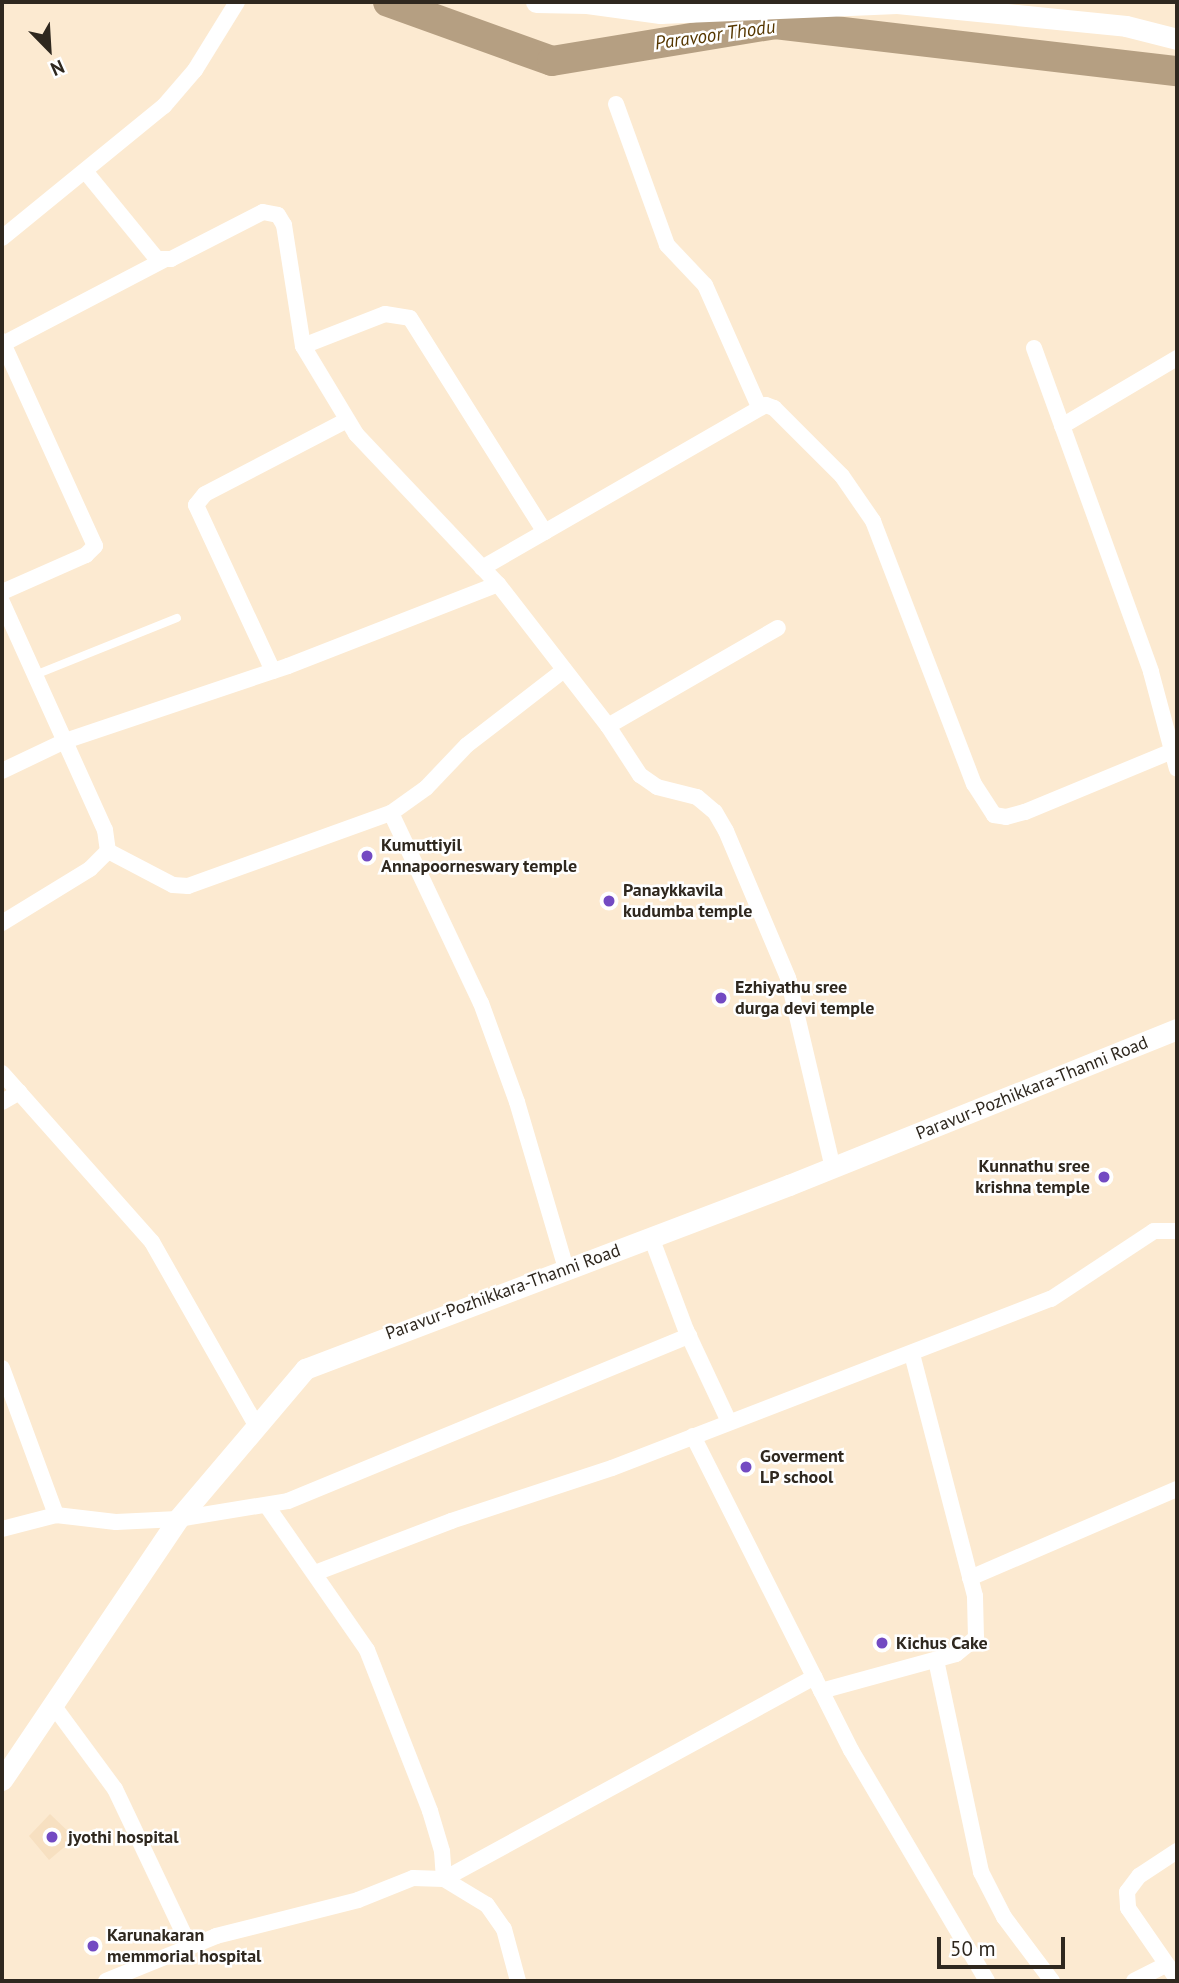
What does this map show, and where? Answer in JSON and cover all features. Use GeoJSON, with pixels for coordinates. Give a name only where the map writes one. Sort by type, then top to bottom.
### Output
{"type":"FeatureCollection","features":[{"type":"Feature","properties":{"kind":"main road"},"geometry":{"type":"LineString","coordinates":[[536,2],[587,2],[660,13],[897,2],[1010,7],[1126,26],[1177,39]]}},
{"type":"Feature","properties":{"kind":"main road","name":"Paravur-Pozhikkara-Thanni Road"},"geometry":{"type":"LineString","coordinates":[[2,1780],[178,1519],[295,1378],[319,1361],[833,1168],[1177,1029]]}},
{"type":"Feature","properties":{"kind":"street"},"geometry":{"type":"LineString","coordinates":[[2,238],[85,171],[179,89],[237,2]]}},
{"type":"Feature","properties":{"kind":"street"},"geometry":{"type":"LineString","coordinates":[[616,104],[667,245],[705,285],[759,407]]}},
{"type":"Feature","properties":{"kind":"street"},"geometry":{"type":"LineString","coordinates":[[85,171],[153,256],[164,260]]}},
{"type":"Feature","properties":{"kind":"street"},"geometry":{"type":"LineString","coordinates":[[2,592],[86,555],[95,546],[2,342],[263,212],[273,212],[284,225],[303,346],[347,420],[498,584],[608,726],[644,780],[697,797],[715,813],[726,831],[788,978],[833,1168]]}},
{"type":"Feature","properties":{"kind":"street"},"geometry":{"type":"LineString","coordinates":[[303,346],[385,314],[410,318],[545,532]]}},
{"type":"Feature","properties":{"kind":"street"},"geometry":{"type":"LineString","coordinates":[[1034,348],[1151,672],[1177,769]]}},
{"type":"Feature","properties":{"kind":"street"},"geometry":{"type":"LineString","coordinates":[[1062,426],[1177,358]]}},
{"type":"Feature","properties":{"kind":"street"},"geometry":{"type":"LineString","coordinates":[[482,568],[759,407],[774,408],[858,495],[873,521],[974,784],[994,815],[1006,817],[1025,812],[1173,750]]}},
{"type":"Feature","properties":{"kind":"street"},"geometry":{"type":"LineString","coordinates":[[272,671],[196,505],[205,494],[347,420]]}},
{"type":"Feature","properties":{"kind":"street"},"geometry":{"type":"LineString","coordinates":[[2,771],[65,741],[272,671],[498,584]]}},
{"type":"Feature","properties":{"kind":"street"},"geometry":{"type":"LineString","coordinates":[[2,601],[105,830],[108,851]]}},
{"type":"Feature","properties":{"kind":"street"},"geometry":{"type":"LineString","coordinates":[[608,726],[778,628]]}},
{"type":"Feature","properties":{"kind":"street"},"geometry":{"type":"LineString","coordinates":[[108,851],[173,885],[188,886],[391,813],[426,788],[467,745],[564,670]]}},
{"type":"Feature","properties":{"kind":"street"},"geometry":{"type":"LineString","coordinates":[[391,813],[481,1003],[517,1102],[566,1269]]}},
{"type":"Feature","properties":{"kind":"street"},"geometry":{"type":"LineString","coordinates":[[2,923],[90,869],[108,851]]}},
{"type":"Feature","properties":{"kind":"street"},"geometry":{"type":"LineString","coordinates":[[2,1073],[152,1242],[256,1425]]}},
{"type":"Feature","properties":{"kind":"street"},"geometry":{"type":"LineString","coordinates":[[2,1102],[19,1091]]}},
{"type":"Feature","properties":{"kind":"street"},"geometry":{"type":"LineString","coordinates":[[315,1573],[694,1436],[1051,1299],[1154,1231],[1177,1231]]}},
{"type":"Feature","properties":{"kind":"street"},"geometry":{"type":"LineString","coordinates":[[651,1237],[689,1336],[729,1422]]}},
{"type":"Feature","properties":{"kind":"street"},"geometry":{"type":"LineString","coordinates":[[2,1529],[56,1515],[116,1522],[178,1519],[267,1506],[689,1336]]}},
{"type":"Feature","properties":{"kind":"street"},"geometry":{"type":"LineString","coordinates":[[106,1981],[190,1947],[305,1911],[358,1900],[413,1878],[444,1879],[818,1684],[936,1660],[967,1648],[976,1638],[979,1620],[912,1354]]}},
{"type":"Feature","properties":{"kind":"street"},"geometry":{"type":"LineString","coordinates":[[2,1368],[56,1515]]}},
{"type":"Feature","properties":{"kind":"street"},"geometry":{"type":"LineString","coordinates":[[694,1436],[851,1749],[987,1981]]}},
{"type":"Feature","properties":{"kind":"street"},"geometry":{"type":"LineString","coordinates":[[970,1578],[1177,1489]]}},
{"type":"Feature","properties":{"kind":"street"},"geometry":{"type":"LineString","coordinates":[[267,1506],[367,1650],[388,1696],[430,1811],[442,1851],[444,1879]]}},
{"type":"Feature","properties":{"kind":"street"},"geometry":{"type":"LineString","coordinates":[[936,1660],[981,1872],[1004,1917],[1052,1981]]}},
{"type":"Feature","properties":{"kind":"street"},"geometry":{"type":"LineString","coordinates":[[53,1705],[115,1789],[190,1947]]}},
{"type":"Feature","properties":{"kind":"street"},"geometry":{"type":"LineString","coordinates":[[1134,1981],[1173,1974],[1128,1908],[1127,1892],[1139,1877],[1177,1851]]}},
{"type":"Feature","properties":{"kind":"street"},"geometry":{"type":"LineString","coordinates":[[444,1879],[486,1905],[504,1929],[519,1981]]}},
{"type":"Feature","properties":{"kind":"lane"},"geometry":{"type":"LineString","coordinates":[[35,675],[177,618]]}},
{"type":"Feature","properties":{"kind":"shaded area","name":"jyothi hospital"},"geometry":{"type":"Polygon","coordinates":[[[50,1814],[75,1838],[49,1860],[29,1836],[50,1814]]]}},
{"type":"Feature","properties":{"kind":"waterway","name":"Paravoor Thodu"},"geometry":{"type":"LineString","coordinates":[[388,2],[552,61],[775,24],[1177,71]]}},
{"type":"Feature","properties":{"kind":"place","name":"Kumuttiyil Annapoorneswary temple"},"geometry":{"type":"Point","coordinates":[367,856]}},
{"type":"Feature","properties":{"kind":"place","name":"Panaykkavila kudumba temple"},"geometry":{"type":"Point","coordinates":[609,901]}},
{"type":"Feature","properties":{"kind":"place","name":"Ezhiyathu sree durga devi temple"},"geometry":{"type":"Point","coordinates":[721,998]}},
{"type":"Feature","properties":{"kind":"place","name":"Kunnathu sree krishna temple"},"geometry":{"type":"Point","coordinates":[1104,1177]}},
{"type":"Feature","properties":{"kind":"place","name":"Goverment LP school"},"geometry":{"type":"Point","coordinates":[746,1467]}},
{"type":"Feature","properties":{"kind":"place","name":"Kichus Cake"},"geometry":{"type":"Point","coordinates":[882,1643]}},
{"type":"Feature","properties":{"kind":"place","name":"jyothi hospital"},"geometry":{"type":"Point","coordinates":[52,1837]}},
{"type":"Feature","properties":{"kind":"place","name":"Karunakaran memmorial hospital"},"geometry":{"type":"Point","coordinates":[93,1946]}}]}
